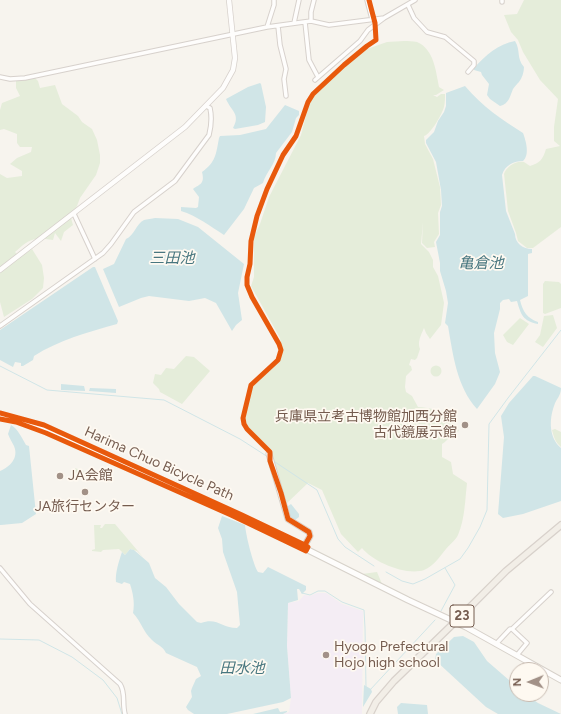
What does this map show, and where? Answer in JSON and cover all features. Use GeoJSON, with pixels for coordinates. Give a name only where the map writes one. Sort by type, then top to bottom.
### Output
{"type":"FeatureCollection","features":[{"type":"Feature","properties":{"kind":"main road"},"geometry":{"type":"LineString","coordinates":[[0,416],[40,427],[268,530],[455,622],[561,680]]}},
{"type":"Feature","properties":{"kind":"main road"},"geometry":{"type":"LineString","coordinates":[[270,454],[288,519],[308,532],[310,536],[305,545]]}},
{"type":"Feature","properties":{"kind":"main road","name":"23"},"geometry":{"type":"LineString","coordinates":[[370,714],[380,696],[506,571],[561,524]]}},
{"type":"Feature","properties":{"kind":"street"},"geometry":{"type":"LineString","coordinates":[[0,270],[185,127],[223,88],[233,70],[235,58],[229,0]]}},
{"type":"Feature","properties":{"kind":"street"},"geometry":{"type":"LineString","coordinates":[[267,27],[274,5],[274,0]]}},
{"type":"Feature","properties":{"kind":"street"},"geometry":{"type":"LineString","coordinates":[[294,24],[299,0]]}},
{"type":"Feature","properties":{"kind":"street"},"geometry":{"type":"LineString","coordinates":[[311,21],[311,12],[314,0]]}},
{"type":"Feature","properties":{"kind":"street"},"geometry":{"type":"LineString","coordinates":[[367,0],[372,19]]}},
{"type":"Feature","properties":{"kind":"street"},"geometry":{"type":"LineString","coordinates":[[305,22],[309,60],[316,78],[360,41],[368,30],[384,18],[415,0]]}},
{"type":"Feature","properties":{"kind":"street"},"geometry":{"type":"LineString","coordinates":[[408,5],[414,18],[427,32],[445,37],[474,61],[474,65],[468,72]]}},
{"type":"Feature","properties":{"kind":"street"},"geometry":{"type":"LineString","coordinates":[[0,77],[10,79],[25,78],[267,27],[311,21],[329,25],[384,18]]}},
{"type":"Feature","properties":{"kind":"street"},"geometry":{"type":"LineString","coordinates":[[278,26],[280,45],[286,69],[284,79],[286,96]]}},
{"type":"Feature","properties":{"kind":"street"},"geometry":{"type":"LineString","coordinates":[[0,326],[95,259],[111,244],[134,212],[175,181],[209,135],[211,128],[211,112],[210,108],[206,106]]}},
{"type":"Feature","properties":{"kind":"street"},"geometry":{"type":"LineString","coordinates":[[74,214],[95,259]]}},
{"type":"Feature","properties":{"kind":"street"},"geometry":{"type":"LineString","coordinates":[[0,568],[30,604],[120,684],[124,695],[125,714]]}},
{"type":"Feature","properties":{"kind":"street"},"geometry":{"type":"LineString","coordinates":[[496,644],[510,629],[512,629],[551,592]]}},
{"type":"Feature","properties":{"kind":"street"},"geometry":{"type":"LineString","coordinates":[[512,629],[527,643],[517,656]]}},
{"type":"Feature","properties":{"kind":"shaded area","name":"Hyogo Prefectural Hojo high school"},"geometry":{"type":"Polygon","coordinates":[[[317,593],[326,593],[342,604],[363,611],[362,714],[283,714],[289,712],[291,698],[287,646],[288,603],[299,601],[304,595],[310,596],[317,593]]]}},
{"type":"Feature","properties":{"kind":"green space"},"geometry":{"type":"Polygon","coordinates":[[[524,0],[561,0],[561,227],[533,248],[527,248],[518,241],[508,211],[504,174],[509,167],[515,163],[524,162],[530,166],[539,162],[546,149],[560,146],[554,141],[554,127],[558,99],[540,80],[523,52],[518,40],[511,32],[504,15],[517,14],[524,0]]]}},
{"type":"Feature","properties":{"kind":"green space"},"geometry":{"type":"Polygon","coordinates":[[[387,42],[417,42],[423,45],[431,55],[439,87],[444,90],[436,95],[433,95],[437,97],[441,94],[445,94],[441,114],[433,128],[424,136],[425,144],[433,159],[440,187],[441,205],[438,213],[439,234],[434,242],[435,247],[427,248],[422,243],[423,222],[421,244],[429,252],[433,260],[433,267],[438,276],[444,303],[441,325],[430,339],[424,328],[420,338],[420,349],[417,358],[415,360],[411,359],[409,365],[411,366],[412,370],[406,376],[405,387],[406,392],[412,396],[418,407],[448,412],[459,431],[442,444],[442,457],[451,462],[453,474],[467,483],[463,516],[457,537],[431,566],[424,570],[417,571],[399,569],[382,563],[362,548],[358,552],[341,534],[322,490],[308,483],[287,503],[271,461],[273,451],[244,424],[246,405],[250,392],[260,377],[274,365],[282,355],[280,338],[251,286],[254,277],[254,237],[269,197],[301,135],[310,100],[336,73],[367,49],[387,42]]]}},
{"type":"Feature","properties":{"kind":"green space"},"geometry":{"type":"Polygon","coordinates":[[[34,77],[38,81],[40,88],[55,85],[62,104],[92,129],[97,140],[100,163],[96,175],[80,198],[71,218],[73,225],[64,232],[61,241],[55,233],[53,240],[32,240],[24,244],[15,252],[20,257],[32,249],[42,265],[44,278],[43,288],[32,299],[4,317],[0,302],[0,174],[7,178],[22,176],[22,171],[10,164],[17,158],[31,152],[32,147],[20,147],[17,143],[17,134],[4,129],[0,130],[0,110],[2,103],[20,96],[16,88],[16,81],[34,77]]]}},
{"type":"Feature","properties":{"kind":"green space"},"geometry":{"type":"Polygon","coordinates":[[[545,281],[559,282],[561,284],[561,308],[545,314],[543,313],[543,284],[545,281]]]}},
{"type":"Feature","properties":{"kind":"green space"},"geometry":{"type":"Polygon","coordinates":[[[553,315],[557,328],[543,347],[535,342],[540,335],[544,316],[553,315]]]}},
{"type":"Feature","properties":{"kind":"green space"},"geometry":{"type":"Polygon","coordinates":[[[520,318],[529,324],[513,345],[507,342],[503,335],[520,318]]]}},
{"type":"Feature","properties":{"kind":"green space"},"geometry":{"type":"Polygon","coordinates":[[[186,356],[194,357],[210,371],[182,404],[160,392],[153,383],[155,374],[161,375],[166,368],[174,369],[186,356]]]}},
{"type":"Feature","properties":{"kind":"green space"},"geometry":{"type":"Polygon","coordinates":[[[434,366],[438,366],[440,367],[440,375],[434,376],[431,373],[431,369],[434,366]]]}},
{"type":"Feature","properties":{"kind":"green space"},"geometry":{"type":"Polygon","coordinates":[[[555,429],[561,432],[561,447],[554,437],[552,430],[555,429]]]}},
{"type":"Feature","properties":{"kind":"green space"},"geometry":{"type":"Polygon","coordinates":[[[75,468],[85,472],[85,477],[76,478],[75,468]]]}},
{"type":"Feature","properties":{"kind":"green space"},"geometry":{"type":"Polygon","coordinates":[[[105,524],[115,524],[143,557],[137,551],[130,549],[125,555],[119,549],[103,550],[101,552],[92,551],[95,549],[94,525],[101,525],[100,528],[102,528],[105,524]]]}},
{"type":"Feature","properties":{"kind":"green space"},"geometry":{"type":"Polygon","coordinates":[[[377,572],[382,584],[362,574],[377,572]]]}},
{"type":"Feature","properties":{"kind":"water"},"geometry":{"type":"Polygon","coordinates":[[[515,41],[518,48],[520,61],[524,67],[523,73],[507,102],[500,106],[487,95],[489,84],[481,72],[474,70],[474,68],[498,47],[515,41]]]}},
{"type":"Feature","properties":{"kind":"water"},"geometry":{"type":"Polygon","coordinates":[[[260,83],[266,107],[265,122],[258,125],[235,129],[233,128],[236,116],[226,99],[248,87],[260,83]]]}},
{"type":"Feature","properties":{"kind":"water","name":"亀倉池"},"geometry":{"type":"Polygon","coordinates":[[[465,86],[485,106],[523,133],[524,136],[527,148],[525,158],[523,161],[510,164],[502,175],[506,211],[516,240],[523,247],[532,249],[532,253],[528,254],[528,296],[520,300],[526,314],[531,319],[538,322],[538,324],[533,323],[523,317],[517,301],[511,302],[509,299],[503,300],[500,303],[494,333],[495,353],[500,372],[495,384],[477,409],[470,400],[460,381],[448,326],[445,323],[448,303],[440,271],[436,242],[440,235],[440,212],[442,206],[441,190],[436,162],[426,143],[426,140],[434,132],[438,121],[444,112],[446,106],[446,93],[465,86]]]}},
{"type":"Feature","properties":{"kind":"water"},"geometry":{"type":"Polygon","coordinates":[[[285,105],[299,111],[299,115],[296,118],[292,132],[276,153],[276,157],[263,183],[254,188],[244,209],[224,235],[198,218],[181,211],[181,207],[198,207],[199,197],[193,189],[200,185],[203,179],[202,172],[213,161],[220,136],[240,135],[266,129],[285,105]]]}},
{"type":"Feature","properties":{"kind":"water","name":"三田池"},"geometry":{"type":"Polygon","coordinates":[[[155,218],[178,219],[198,227],[244,264],[238,293],[242,320],[232,331],[216,303],[205,298],[189,301],[149,296],[119,307],[103,269],[114,264],[126,239],[141,222],[155,218]]]}},
{"type":"Feature","properties":{"kind":"water"},"geometry":{"type":"Polygon","coordinates":[[[95,267],[118,321],[117,324],[85,333],[53,345],[34,356],[33,360],[23,366],[21,366],[21,363],[15,362],[13,367],[0,360],[0,330],[95,267]]]}},
{"type":"Feature","properties":{"kind":"water"},"geometry":{"type":"Polygon","coordinates":[[[533,376],[561,388],[552,411],[551,428],[554,439],[561,448],[561,501],[523,514],[503,518],[498,514],[504,437],[501,416],[509,403],[533,376]]]}},
{"type":"Feature","properties":{"kind":"water"},"geometry":{"type":"Polygon","coordinates":[[[61,384],[84,386],[85,391],[61,390],[61,384]]]}},
{"type":"Feature","properties":{"kind":"water"},"geometry":{"type":"Polygon","coordinates":[[[90,388],[116,389],[116,393],[89,391],[90,388]]]}},
{"type":"Feature","properties":{"kind":"water"},"geometry":{"type":"Polygon","coordinates":[[[11,425],[18,431],[26,445],[29,446],[36,514],[22,523],[0,525],[0,471],[13,462],[15,454],[14,446],[8,434],[11,425]]]}},
{"type":"Feature","properties":{"kind":"water"},"geometry":{"type":"Polygon","coordinates":[[[291,504],[299,514],[299,517],[295,520],[289,517],[288,506],[291,504]]]}},
{"type":"Feature","properties":{"kind":"water","name":"田水池"},"geometry":{"type":"Polygon","coordinates":[[[222,516],[245,525],[250,550],[258,572],[263,573],[268,567],[306,586],[306,590],[302,594],[299,589],[297,589],[298,600],[288,603],[287,646],[291,698],[283,702],[227,714],[194,714],[186,707],[192,697],[191,691],[196,679],[201,676],[197,667],[166,653],[162,647],[149,637],[133,613],[134,606],[130,584],[116,582],[116,575],[122,552],[125,555],[130,549],[134,550],[149,563],[155,578],[166,587],[179,604],[197,622],[201,623],[211,621],[232,628],[237,628],[240,625],[237,592],[223,552],[222,539],[218,528],[222,516]]]}},
{"type":"Feature","properties":{"kind":"water"},"geometry":{"type":"Polygon","coordinates":[[[463,636],[474,642],[487,661],[509,680],[509,702],[537,702],[561,714],[498,714],[486,707],[435,660],[436,654],[454,637],[463,636]]]}},
{"type":"Feature","properties":{"kind":"water"},"geometry":{"type":"Polygon","coordinates":[[[364,685],[371,689],[372,692],[363,707],[364,685]]]}},
{"type":"Feature","properties":{"kind":"water"},"geometry":{"type":"Polygon","coordinates":[[[401,703],[427,705],[428,714],[398,714],[397,707],[401,703]]]}},
{"type":"Feature","properties":{"kind":"water"},"geometry":{"type":"Polygon","coordinates":[[[278,708],[280,712],[287,712],[283,714],[253,714],[278,708]]]}},
{"type":"Feature","properties":{"kind":"waterway"},"geometry":{"type":"LineString","coordinates":[[386,572],[402,581],[413,584],[425,579],[460,559],[468,548],[480,527],[487,510],[489,424],[561,330]]}},
{"type":"Feature","properties":{"kind":"waterway"},"geometry":{"type":"LineString","coordinates":[[0,366],[47,390],[164,400],[240,439],[268,457]]}},
{"type":"Feature","properties":{"kind":"waterway"},"geometry":{"type":"LineString","coordinates":[[272,460],[317,490],[338,539],[345,547],[374,566]]}},
{"type":"Feature","properties":{"kind":"waterway"},"geometry":{"type":"LineString","coordinates":[[441,611],[455,585],[445,568]]}},
{"type":"Feature","properties":{"kind":"waterway"},"geometry":{"type":"LineString","coordinates":[[302,593],[310,595],[318,591],[325,591],[342,602],[364,610],[366,687]]}},
{"type":"Feature","properties":{"kind":"waterway"},"geometry":{"type":"LineString","coordinates":[[370,690],[435,620]]}},
{"type":"Feature","properties":{"kind":"waterway"},"geometry":{"type":"LineString","coordinates":[[0,639],[39,640],[72,657],[103,680],[117,698],[122,714]]}},
{"type":"Feature","properties":{"kind":"cycle path"},"geometry":{"type":"LineString","coordinates":[[305,545],[310,536],[309,532],[288,519],[270,461],[270,452],[247,429],[244,424],[243,418],[251,385],[278,360],[281,350],[247,285],[251,241],[257,216],[267,189],[283,155],[296,136],[308,102],[313,94],[344,65],[376,40],[375,23],[369,0]]}},
{"type":"Feature","properties":{"kind":"cycle path","name":"Harima Chuo Bicycle Path"},"geometry":{"type":"LineString","coordinates":[[0,413],[44,425],[242,515],[308,547],[306,551],[231,515],[46,433],[16,422],[0,419]]}},
{"type":"Feature","properties":{"kind":"place","name":"兵庫県立考古博物館加西分館 古代鏡展示館"},"geometry":{"type":"Point","coordinates":[465,425]}},
{"type":"Feature","properties":{"kind":"place","name":"JA会館"},"geometry":{"type":"Point","coordinates":[60,476]}},
{"type":"Feature","properties":{"kind":"place","name":"JA旅行センター"},"geometry":{"type":"Point","coordinates":[85,492]}},
{"type":"Feature","properties":{"kind":"place","name":"Hyogo Prefectural Hojo high school"},"geometry":{"type":"Point","coordinates":[326,655]}}]}
